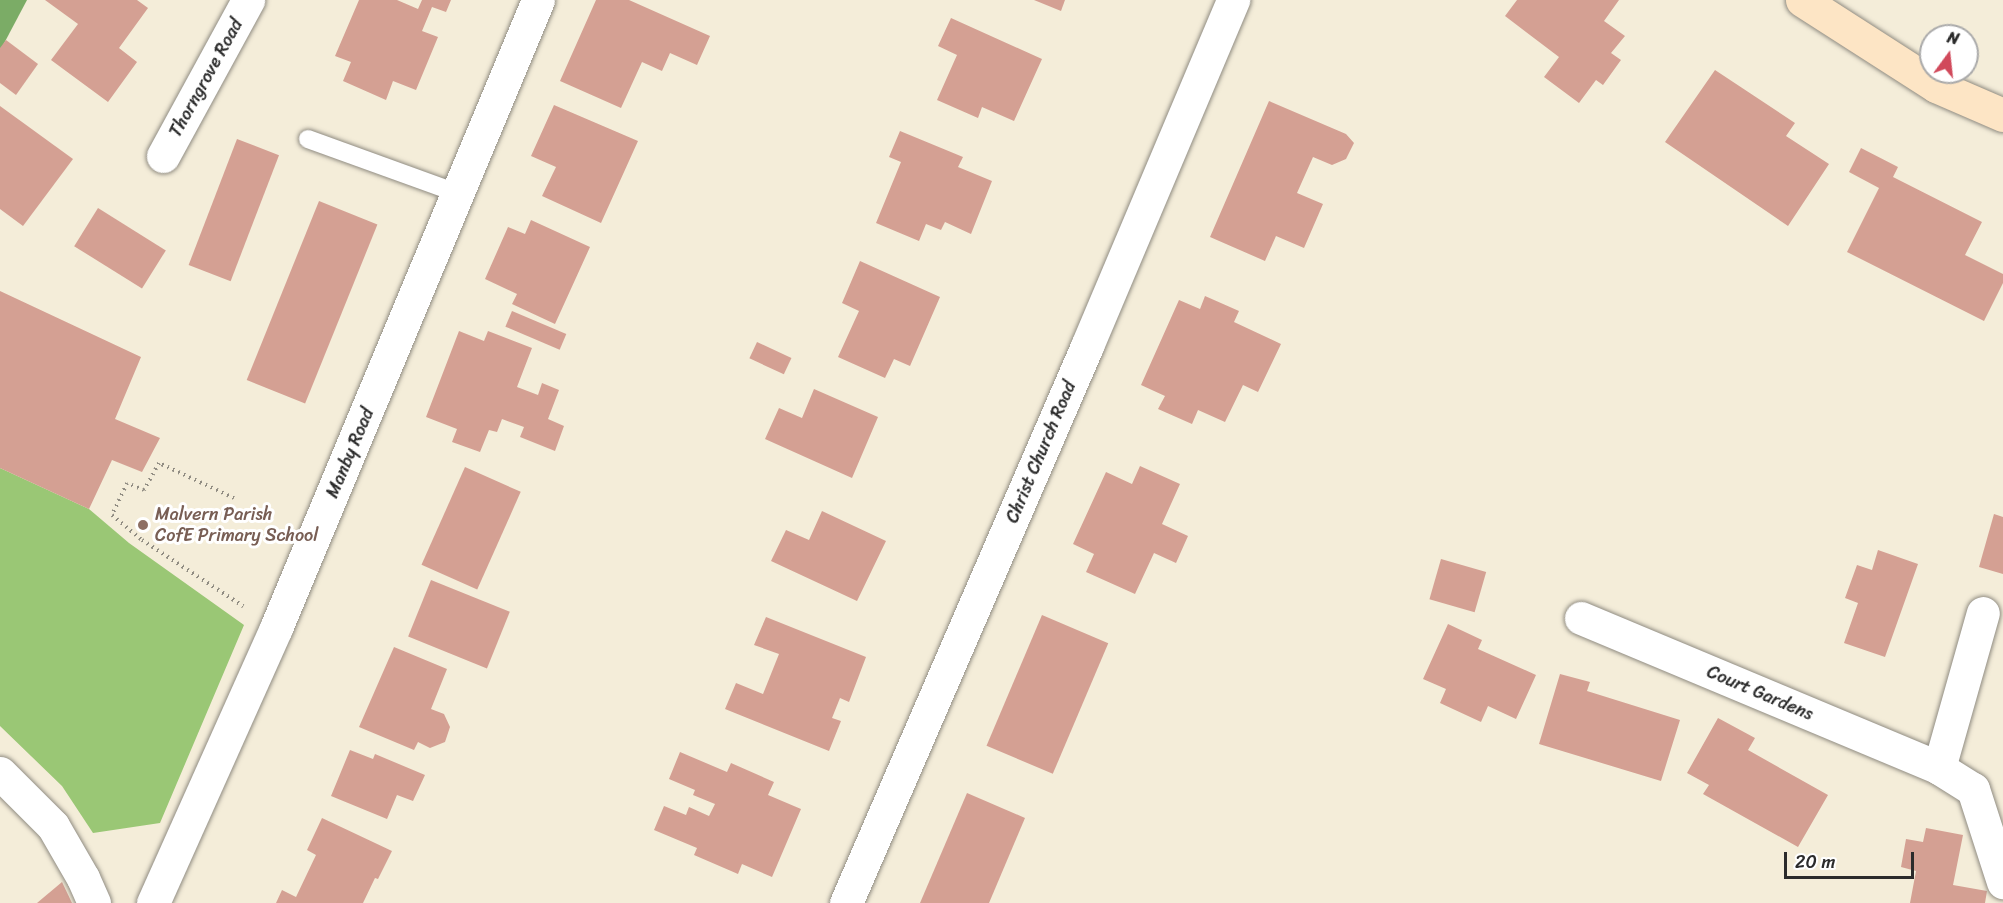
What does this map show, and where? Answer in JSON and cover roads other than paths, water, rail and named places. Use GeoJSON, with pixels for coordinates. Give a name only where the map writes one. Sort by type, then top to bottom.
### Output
{"type":"FeatureCollection","features":[{"type":"Feature","properties":{"kind":"street","name":"Thorngrove Road"},"geometry":{"type":"LineString","coordinates":[[163,156],[248,0]]}},
{"type":"Feature","properties":{"kind":"street","name":"Manby Road"},"geometry":{"type":"LineString","coordinates":[[153,903],[276,628],[538,0]]}},
{"type":"Feature","properties":{"kind":"street","name":"Christ Church Road"},"geometry":{"type":"LineString","coordinates":[[846,903],[1083,357],[1233,0]]}},
{"type":"Feature","properties":{"kind":"street"},"geometry":{"type":"LineString","coordinates":[[1802,0],[1936,86],[2003,115]]}},
{"type":"Feature","properties":{"kind":"street"},"geometry":{"type":"LineString","coordinates":[[1939,768],[1983,613]]}},
{"type":"Feature","properties":{"kind":"street","name":"Court Gardens"},"geometry":{"type":"LineString","coordinates":[[1581,618],[1939,768],[1973,789],[2003,882]]}},
{"type":"Feature","properties":{"kind":"street"},"geometry":{"type":"LineString","coordinates":[[0,772],[53,826],[94,903]]}},
{"type":"Feature","properties":{"kind":"lane"},"geometry":{"type":"LineString","coordinates":[[308,139],[458,194]]}},
{"type":"Feature","properties":{"kind":"place","name":"Malvern Parish CofE Primary School"},"geometry":{"type":"Point","coordinates":[143,525]}}]}
